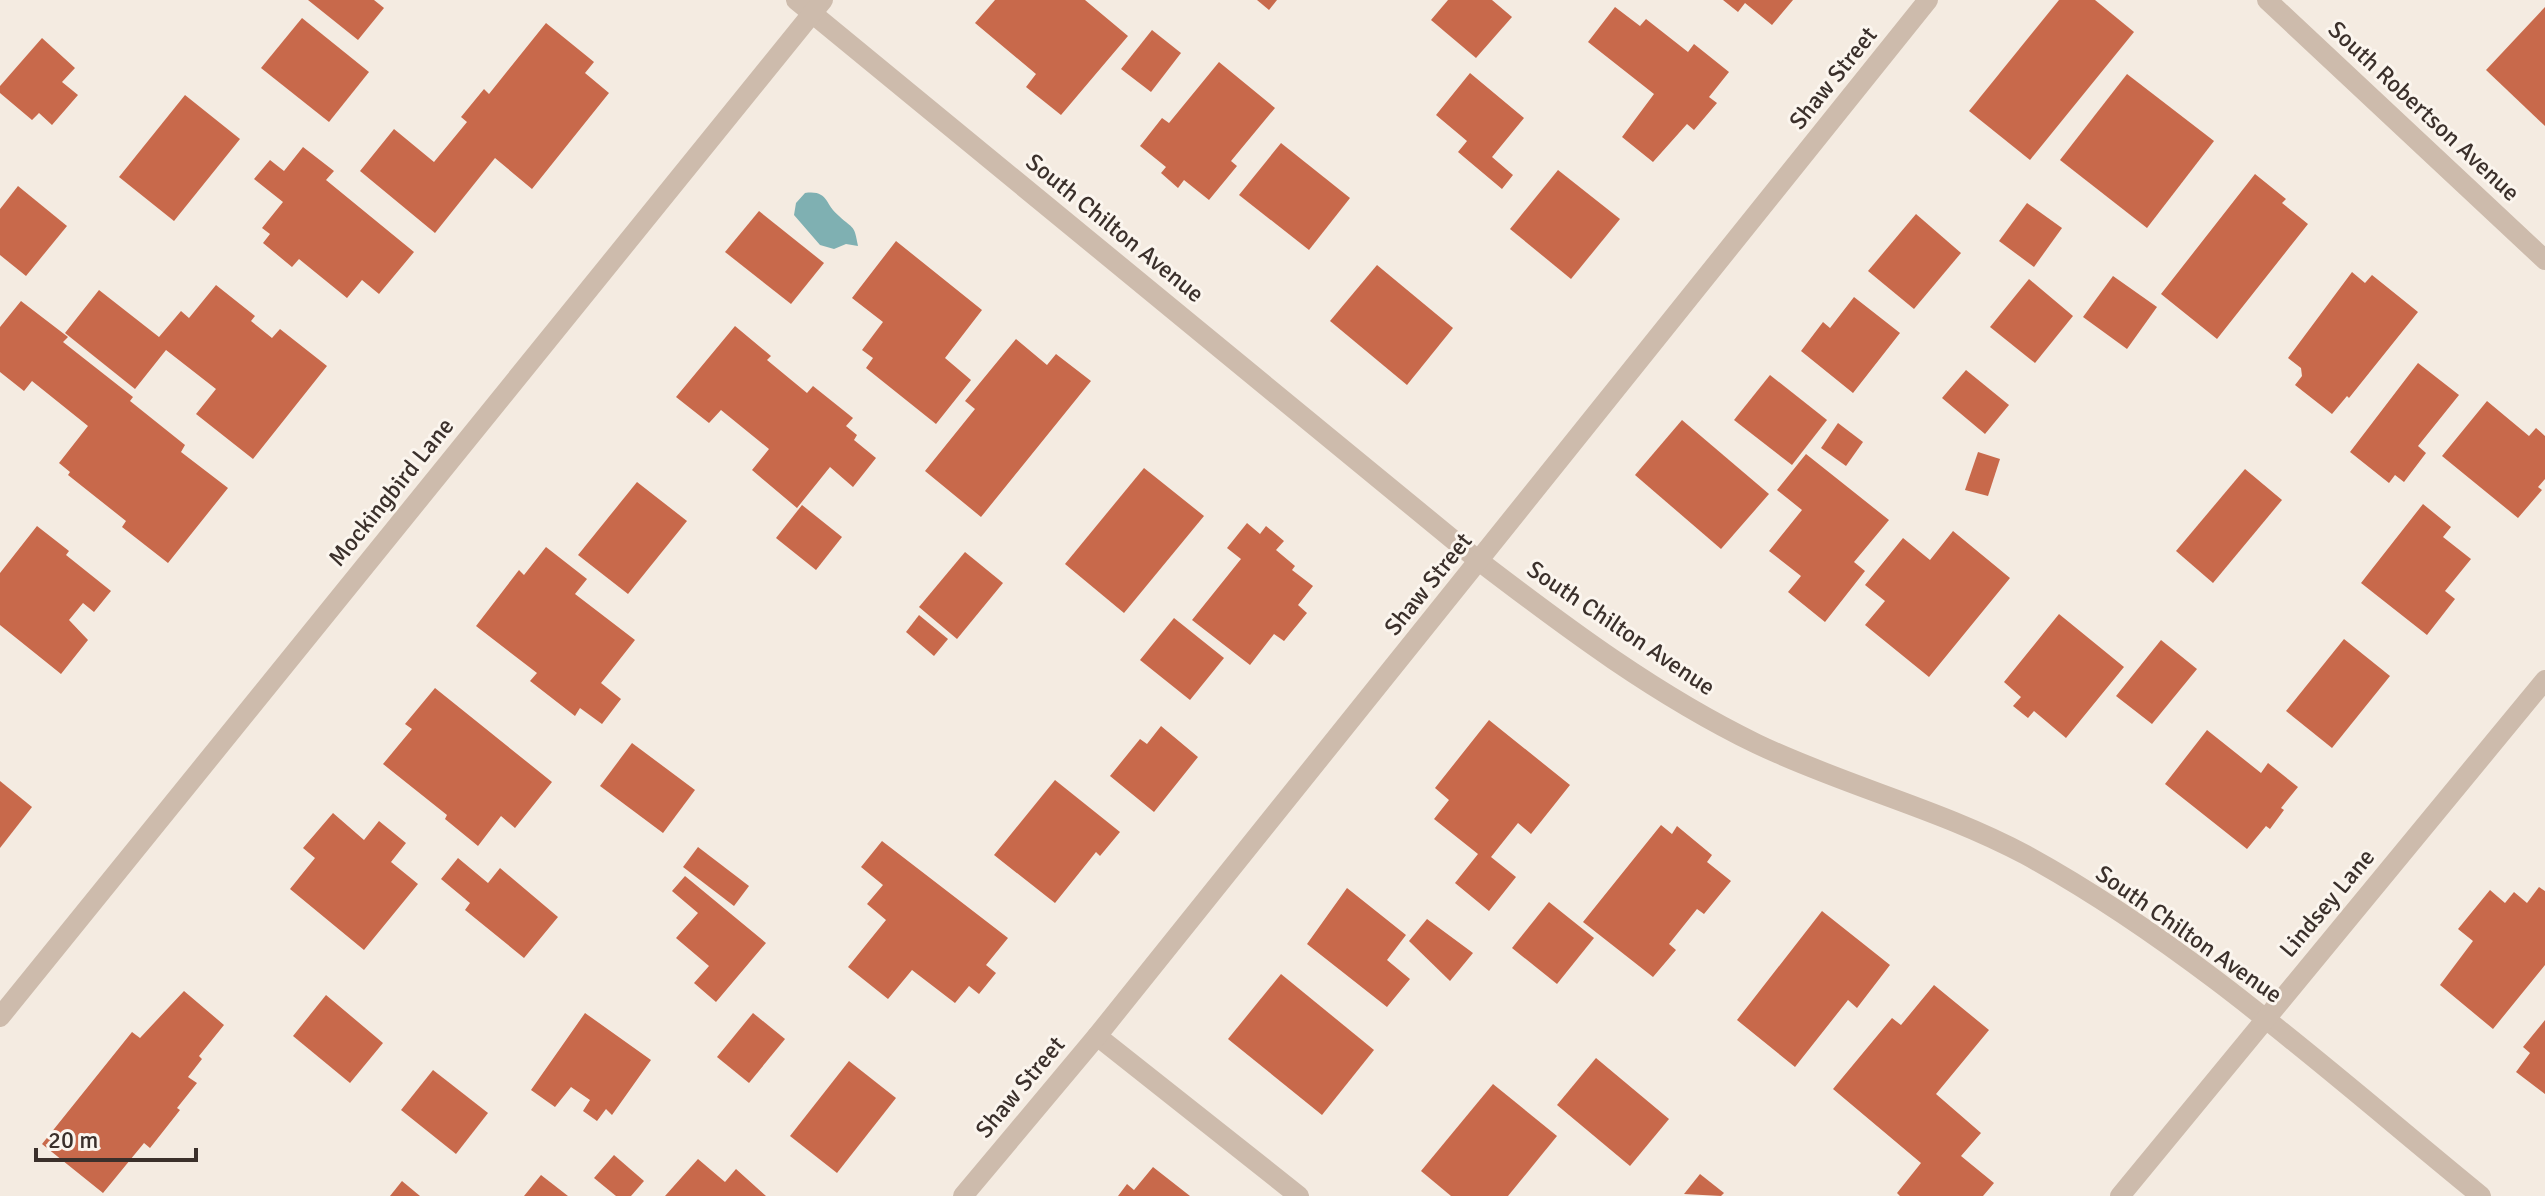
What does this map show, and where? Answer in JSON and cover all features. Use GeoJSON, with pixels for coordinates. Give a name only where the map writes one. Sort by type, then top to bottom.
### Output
{"type":"FeatureCollection","features":[{"type":"Feature","properties":{"kind":"street","name":"South Chilton Avenue"},"geometry":{"type":"LineString","coordinates":[[796,0],[818,7],[1479,561],[1580,638],[1702,715],[1814,770],[1950,819],[2025,855],[2097,898],[2218,981],[2481,1196]]}},
{"type":"Feature","properties":{"kind":"street","name":"Shaw Street"},"geometry":{"type":"LineString","coordinates":[[963,1196],[1097,1036],[1928,0]]}},
{"type":"Feature","properties":{"kind":"street","name":"South Robertson Avenue"},"geometry":{"type":"LineString","coordinates":[[2267,0],[2545,260]]}},
{"type":"Feature","properties":{"kind":"street","name":"Mockingbird Lane"},"geometry":{"type":"LineString","coordinates":[[0,1017],[818,7]]}},
{"type":"Feature","properties":{"kind":"street","name":"Lindsey Lane"},"geometry":{"type":"LineString","coordinates":[[2120,1196],[2545,680]]}},
{"type":"Feature","properties":{"kind":"street"},"geometry":{"type":"LineString","coordinates":[[1097,1036],[1299,1196]]}},
{"type":"Feature","properties":{"kind":"water"},"geometry":{"type":"Polygon","coordinates":[[[805,193],[822,196],[853,228],[858,246],[846,244],[834,249],[820,245],[794,215],[796,203],[805,193]]]}},
{"type":"Feature","properties":{"kind":"building"},"geometry":{"type":"Polygon","coordinates":[[[308,0],[374,0],[384,8],[358,40],[308,0]]]}},
{"type":"Feature","properties":{"kind":"building"},"geometry":{"type":"Polygon","coordinates":[[[995,0],[1085,0],[1128,36],[1061,115],[1026,87],[1036,74],[975,23],[995,0]]]}},
{"type":"Feature","properties":{"kind":"building"},"geometry":{"type":"Polygon","coordinates":[[[1257,0],[1277,0],[1269,10],[1257,0]]]}},
{"type":"Feature","properties":{"kind":"building"},"geometry":{"type":"Polygon","coordinates":[[[1448,0],[1492,0],[1512,17],[1476,58],[1431,20],[1448,0]]]}},
{"type":"Feature","properties":{"kind":"building"},"geometry":{"type":"Polygon","coordinates":[[[1723,0],[1793,0],[1772,25],[1745,3],[1738,12],[1723,0]]]}},
{"type":"Feature","properties":{"kind":"building"},"geometry":{"type":"Polygon","coordinates":[[[2059,0],[2095,0],[2134,32],[2030,160],[1969,111],[2059,0]]]}},
{"type":"Feature","properties":{"kind":"building"},"geometry":{"type":"Polygon","coordinates":[[[1615,7],[1640,26],[1646,19],[1688,52],[1694,44],[1729,72],[1709,97],[1717,103],[1694,130],[1687,124],[1653,162],[1622,137],[1654,94],[1588,42],[1615,7]]]}},
{"type":"Feature","properties":{"kind":"building"},"geometry":{"type":"Polygon","coordinates":[[[2545,7],[2545,126],[2486,70],[2545,7]]]}},
{"type":"Feature","properties":{"kind":"building"},"geometry":{"type":"Polygon","coordinates":[[[302,18],[369,72],[329,122],[261,68],[302,18]]]}},
{"type":"Feature","properties":{"kind":"building"},"geometry":{"type":"Polygon","coordinates":[[[546,23],[594,62],[585,73],[609,93],[532,189],[495,158],[435,233],[360,171],[394,129],[434,162],[467,122],[461,117],[484,89],[489,94],[546,23]]]}},
{"type":"Feature","properties":{"kind":"building"},"geometry":{"type":"Polygon","coordinates":[[[1152,30],[1181,53],[1151,92],[1121,69],[1152,30]]]}},
{"type":"Feature","properties":{"kind":"building"},"geometry":{"type":"Polygon","coordinates":[[[42,38],[75,68],[62,82],[78,95],[52,125],[39,113],[32,120],[0,93],[0,86],[42,38]]]}},
{"type":"Feature","properties":{"kind":"building"},"geometry":{"type":"Polygon","coordinates":[[[1219,62],[1275,108],[1231,161],[1237,166],[1209,200],[1184,180],[1178,188],[1161,173],[1166,167],[1140,146],[1162,118],[1169,123],[1219,62]]]}},
{"type":"Feature","properties":{"kind":"building"},"geometry":{"type":"Polygon","coordinates":[[[1470,73],[1524,118],[1492,157],[1513,175],[1502,189],[1458,152],[1467,141],[1436,115],[1470,73]]]}},
{"type":"Feature","properties":{"kind":"building"},"geometry":{"type":"Polygon","coordinates":[[[2127,74],[2214,141],[2147,228],[2060,160],[2127,74]]]}},
{"type":"Feature","properties":{"kind":"building"},"geometry":{"type":"Polygon","coordinates":[[[185,95],[240,139],[174,221],[119,177],[185,95]]]}},
{"type":"Feature","properties":{"kind":"building"},"geometry":{"type":"Polygon","coordinates":[[[1281,143],[1350,198],[1309,250],[1239,195],[1281,143]]]}},
{"type":"Feature","properties":{"kind":"building"},"geometry":{"type":"Polygon","coordinates":[[[303,147],[334,171],[326,180],[414,252],[379,294],[362,280],[347,298],[299,259],[292,267],[263,243],[270,234],[262,228],[283,202],[254,179],[270,160],[284,171],[303,147]]]}},
{"type":"Feature","properties":{"kind":"building"},"geometry":{"type":"Polygon","coordinates":[[[1558,170],[1620,219],[1571,279],[1510,229],[1558,170]]]}},
{"type":"Feature","properties":{"kind":"building"},"geometry":{"type":"Polygon","coordinates":[[[2255,174],[2286,199],[2282,203],[2308,224],[2217,339],[2161,294],[2255,174]]]}},
{"type":"Feature","properties":{"kind":"building"},"geometry":{"type":"Polygon","coordinates":[[[18,186],[67,226],[26,276],[0,255],[0,209],[18,186]]]}},
{"type":"Feature","properties":{"kind":"building"},"geometry":{"type":"Polygon","coordinates":[[[2027,203],[2062,228],[2034,267],[1999,241],[2027,203]]]}},
{"type":"Feature","properties":{"kind":"building"},"geometry":{"type":"Polygon","coordinates":[[[759,211],[824,263],[791,304],[725,252],[759,211]]]}},
{"type":"Feature","properties":{"kind":"building"},"geometry":{"type":"Polygon","coordinates":[[[1916,214],[1961,253],[1914,309],[1868,271],[1916,214]]]}},
{"type":"Feature","properties":{"kind":"building"},"geometry":{"type":"Polygon","coordinates":[[[896,241],[982,310],[945,358],[971,380],[936,424],[866,368],[873,358],[862,350],[883,322],[852,298],[896,241]]]}},
{"type":"Feature","properties":{"kind":"building"},"geometry":{"type":"Polygon","coordinates":[[[1377,265],[1453,328],[1407,385],[1330,321],[1377,265]]]}},
{"type":"Feature","properties":{"kind":"building"},"geometry":{"type":"Polygon","coordinates":[[[2352,272],[2365,283],[2372,275],[2418,312],[2349,398],[2347,396],[2332,414],[2295,385],[2302,376],[2301,368],[2288,358],[2352,272]]]}},
{"type":"Feature","properties":{"kind":"building"},"geometry":{"type":"Polygon","coordinates":[[[2113,276],[2157,307],[2127,349],[2083,317],[2113,276]]]}},
{"type":"Feature","properties":{"kind":"building"},"geometry":{"type":"Polygon","coordinates":[[[2029,279],[2073,316],[2035,363],[1990,327],[2029,279]]]}},
{"type":"Feature","properties":{"kind":"building"},"geometry":{"type":"Polygon","coordinates":[[[216,285],[255,316],[251,321],[272,338],[280,329],[327,366],[253,459],[196,414],[216,389],[166,350],[135,389],[65,333],[99,290],[159,337],[181,311],[189,318],[216,285]]]}},
{"type":"Feature","properties":{"kind":"building"},"geometry":{"type":"Polygon","coordinates":[[[1854,297],[1900,333],[1853,393],[1801,351],[1823,322],[1830,328],[1854,297]]]}},
{"type":"Feature","properties":{"kind":"building"},"geometry":{"type":"Polygon","coordinates":[[[21,301],[68,337],[63,342],[133,397],[130,401],[185,445],[181,452],[228,488],[168,563],[122,527],[126,521],[68,475],[70,472],[59,463],[88,426],[32,381],[24,391],[0,372],[0,327],[21,301]]]}},
{"type":"Feature","properties":{"kind":"building"},"geometry":{"type":"Polygon","coordinates":[[[735,326],[771,356],[767,360],[807,393],[813,386],[853,418],[846,426],[857,435],[854,440],[876,458],[853,487],[830,467],[797,508],[752,470],[769,449],[721,410],[709,423],[676,397],[735,326]]]}},
{"type":"Feature","properties":{"kind":"building"},"geometry":{"type":"Polygon","coordinates":[[[1016,339],[1047,365],[1056,354],[1091,381],[981,517],[925,471],[975,409],[965,401],[1016,339]]]}},
{"type":"Feature","properties":{"kind":"building"},"geometry":{"type":"Polygon","coordinates":[[[2418,363],[2459,395],[2418,446],[2426,453],[2404,482],[2395,475],[2389,483],[2350,452],[2418,363]]]}},
{"type":"Feature","properties":{"kind":"building"},"geometry":{"type":"Polygon","coordinates":[[[1966,370],[2009,405],[1985,434],[1942,398],[1966,370]]]}},
{"type":"Feature","properties":{"kind":"building"},"geometry":{"type":"Polygon","coordinates":[[[1770,375],[1827,420],[1792,465],[1734,420],[1770,375]]]}},
{"type":"Feature","properties":{"kind":"building"},"geometry":{"type":"Polygon","coordinates":[[[2487,401],[2529,436],[2536,428],[2545,436],[2545,479],[2538,487],[2542,490],[2518,518],[2442,456],[2487,401]]]}},
{"type":"Feature","properties":{"kind":"building"},"geometry":{"type":"Polygon","coordinates":[[[1682,420],[1769,494],[1721,549],[1635,475],[1682,420]]]}},
{"type":"Feature","properties":{"kind":"building"},"geometry":{"type":"Polygon","coordinates":[[[1838,423],[1863,442],[1846,466],[1821,448],[1838,423]]]}},
{"type":"Feature","properties":{"kind":"building"},"geometry":{"type":"Polygon","coordinates":[[[1978,452],[2000,459],[1988,496],[1965,490],[1978,452]]]}},
{"type":"Feature","properties":{"kind":"building"},"geometry":{"type":"Polygon","coordinates":[[[1806,454],[1889,520],[1854,562],[1865,571],[1825,622],[1788,592],[1801,576],[1769,551],[1802,510],[1777,490],[1806,454]]]}},
{"type":"Feature","properties":{"kind":"building"},"geometry":{"type":"Polygon","coordinates":[[[1144,468],[1204,516],[1124,613],[1065,564],[1144,468]]]}},
{"type":"Feature","properties":{"kind":"building"},"geometry":{"type":"Polygon","coordinates":[[[2245,469],[2282,500],[2213,583],[2176,551],[2245,469]]]}},
{"type":"Feature","properties":{"kind":"building"},"geometry":{"type":"Polygon","coordinates":[[[637,482],[687,521],[628,594],[578,555],[637,482]]]}},
{"type":"Feature","properties":{"kind":"building"},"geometry":{"type":"Polygon","coordinates":[[[2423,504],[2451,527],[2443,537],[2471,559],[2445,591],[2455,599],[2427,635],[2361,583],[2423,504]]]}},
{"type":"Feature","properties":{"kind":"building"},"geometry":{"type":"Polygon","coordinates":[[[802,505],[842,537],[816,570],[776,538],[802,505]]]}},
{"type":"Feature","properties":{"kind":"building"},"geometry":{"type":"Polygon","coordinates":[[[1247,523],[1260,534],[1266,526],[1284,541],[1276,550],[1295,566],[1292,570],[1313,586],[1298,605],[1307,613],[1284,641],[1274,634],[1250,665],[1192,620],[1241,559],[1227,548],[1247,523]]]}},
{"type":"Feature","properties":{"kind":"building"},"geometry":{"type":"Polygon","coordinates":[[[37,526],[69,551],[66,555],[111,591],[94,612],[83,603],[69,620],[88,640],[61,674],[0,625],[0,573],[37,526]]]}},
{"type":"Feature","properties":{"kind":"building"},"geometry":{"type":"Polygon","coordinates":[[[1953,531],[2010,578],[1929,677],[1865,625],[1885,601],[1865,585],[1903,538],[1930,560],[1953,531]]]}},
{"type":"Feature","properties":{"kind":"building"},"geometry":{"type":"Polygon","coordinates":[[[546,547],[587,579],[575,594],[635,640],[601,683],[621,699],[602,724],[580,708],[575,716],[530,681],[537,673],[476,626],[519,570],[524,575],[546,547]]]}},
{"type":"Feature","properties":{"kind":"building"},"geometry":{"type":"Polygon","coordinates":[[[965,552],[1003,583],[957,639],[919,607],[965,552]]]}},
{"type":"Feature","properties":{"kind":"building"},"geometry":{"type":"Polygon","coordinates":[[[2059,614],[2124,667],[2066,738],[2034,711],[2028,718],[2013,706],[2021,697],[2004,682],[2059,614]]]}},
{"type":"Feature","properties":{"kind":"building"},"geometry":{"type":"Polygon","coordinates":[[[919,615],[948,639],[934,656],[906,632],[919,615]]]}},
{"type":"Feature","properties":{"kind":"building"},"geometry":{"type":"Polygon","coordinates":[[[1174,618],[1224,658],[1190,700],[1140,660],[1174,618]]]}},
{"type":"Feature","properties":{"kind":"building"},"geometry":{"type":"Polygon","coordinates":[[[2344,639],[2390,676],[2332,748],[2286,711],[2344,639]]]}},
{"type":"Feature","properties":{"kind":"building"},"geometry":{"type":"Polygon","coordinates":[[[2161,640],[2197,669],[2152,724],[2116,696],[2161,640]]]}},
{"type":"Feature","properties":{"kind":"building"},"geometry":{"type":"Polygon","coordinates":[[[435,688],[552,782],[515,828],[501,816],[478,846],[445,819],[447,815],[383,764],[412,729],[405,724],[435,688]]]}},
{"type":"Feature","properties":{"kind":"building"},"geometry":{"type":"Polygon","coordinates":[[[1489,720],[1570,785],[1531,834],[1518,823],[1491,857],[1516,877],[1489,911],[1455,883],[1478,854],[1434,819],[1449,800],[1435,788],[1489,720]]]}},
{"type":"Feature","properties":{"kind":"building"},"geometry":{"type":"Polygon","coordinates":[[[1161,726],[1198,757],[1154,812],[1110,776],[1140,739],[1147,744],[1161,726]]]}},
{"type":"Feature","properties":{"kind":"building"},"geometry":{"type":"Polygon","coordinates":[[[2207,730],[2261,773],[2268,763],[2298,787],[2281,808],[2284,810],[2270,829],[2266,826],[2247,849],[2165,784],[2207,730]]]}},
{"type":"Feature","properties":{"kind":"building"},"geometry":{"type":"Polygon","coordinates":[[[632,743],[695,790],[663,833],[600,786],[632,743]]]}},
{"type":"Feature","properties":{"kind":"building"},"geometry":{"type":"Polygon","coordinates":[[[1055,780],[1120,832],[1100,856],[1096,852],[1055,903],[994,855],[1055,780]]]}},
{"type":"Feature","properties":{"kind":"building"},"geometry":{"type":"Polygon","coordinates":[[[0,781],[32,807],[0,848],[0,781]]]}},
{"type":"Feature","properties":{"kind":"building"},"geometry":{"type":"Polygon","coordinates":[[[333,813],[364,840],[379,821],[406,843],[391,862],[418,884],[364,950],[290,889],[315,858],[303,848],[333,813]]]}},
{"type":"Feature","properties":{"kind":"building"},"geometry":{"type":"Polygon","coordinates":[[[1661,825],[1672,834],[1677,826],[1712,855],[1707,862],[1731,881],[1704,914],[1697,909],[1669,944],[1676,950],[1653,977],[1583,922],[1661,825]]]}},
{"type":"Feature","properties":{"kind":"building"},"geometry":{"type":"Polygon","coordinates":[[[882,841],[1008,938],[986,965],[996,973],[979,994],[969,986],[955,1003],[912,970],[888,999],[848,967],[886,920],[867,904],[883,885],[861,867],[882,841]]]}},
{"type":"Feature","properties":{"kind":"building"},"geometry":{"type":"Polygon","coordinates":[[[698,847],[749,886],[734,906],[683,867],[698,847]]]}},
{"type":"Feature","properties":{"kind":"building"},"geometry":{"type":"Polygon","coordinates":[[[458,858],[488,883],[500,868],[558,917],[524,958],[465,910],[470,903],[441,879],[458,858]]]}},
{"type":"Feature","properties":{"kind":"building"},"geometry":{"type":"Polygon","coordinates":[[[685,876],[766,943],[716,1002],[694,983],[709,966],[676,938],[698,913],[672,891],[685,876]]]}},
{"type":"Feature","properties":{"kind":"building"},"geometry":{"type":"Polygon","coordinates":[[[2539,887],[2545,891],[2545,965],[2493,1029],[2440,985],[2473,941],[2458,929],[2490,890],[2505,903],[2514,892],[2527,903],[2539,887]]]}},
{"type":"Feature","properties":{"kind":"building"},"geometry":{"type":"Polygon","coordinates":[[[1347,888],[1406,935],[1387,960],[1410,979],[1387,1007],[1307,944],[1347,888]]]}},
{"type":"Feature","properties":{"kind":"building"},"geometry":{"type":"Polygon","coordinates":[[[1549,902],[1594,938],[1557,984],[1512,948],[1549,902]]]}},
{"type":"Feature","properties":{"kind":"building"},"geometry":{"type":"Polygon","coordinates":[[[1822,911],[1890,965],[1857,1008],[1848,1000],[1795,1067],[1737,1020],[1822,911]]]}},
{"type":"Feature","properties":{"kind":"building"},"geometry":{"type":"Polygon","coordinates":[[[1427,919],[1473,953],[1450,981],[1409,941],[1427,919]]]}},
{"type":"Feature","properties":{"kind":"building"},"geometry":{"type":"Polygon","coordinates":[[[1281,974],[1374,1050],[1322,1115],[1228,1039],[1281,974]]]}},
{"type":"Feature","properties":{"kind":"building"},"geometry":{"type":"Polygon","coordinates":[[[1934,985],[1989,1030],[1936,1094],[1981,1133],[1961,1156],[1994,1183],[1983,1196],[1900,1196],[1897,1193],[1921,1163],[1833,1089],[1892,1018],[1901,1025],[1934,985]]]}},
{"type":"Feature","properties":{"kind":"building"},"geometry":{"type":"Polygon","coordinates":[[[184,991],[224,1025],[199,1056],[202,1059],[188,1077],[197,1083],[177,1108],[180,1110],[150,1148],[144,1143],[103,1193],[42,1144],[132,1032],[140,1038],[184,991]]]}},
{"type":"Feature","properties":{"kind":"building"},"geometry":{"type":"Polygon","coordinates":[[[326,995],[383,1043],[350,1083],[293,1036],[326,995]]]}},
{"type":"Feature","properties":{"kind":"building"},"geometry":{"type":"Polygon","coordinates":[[[585,1013],[651,1060],[612,1115],[606,1109],[597,1121],[583,1111],[590,1100],[571,1087],[555,1107],[531,1090],[585,1013]]]}},
{"type":"Feature","properties":{"kind":"building"},"geometry":{"type":"Polygon","coordinates":[[[753,1013],[785,1039],[749,1083],[717,1057],[753,1013]]]}},
{"type":"Feature","properties":{"kind":"building"},"geometry":{"type":"Polygon","coordinates":[[[2545,1020],[2545,1094],[2516,1072],[2530,1053],[2523,1047],[2545,1020]]]}},
{"type":"Feature","properties":{"kind":"building"},"geometry":{"type":"Polygon","coordinates":[[[1596,1058],[1669,1119],[1630,1166],[1557,1105],[1596,1058]]]}},
{"type":"Feature","properties":{"kind":"building"},"geometry":{"type":"Polygon","coordinates":[[[849,1061],[896,1098],[837,1173],[790,1136],[849,1061]]]}},
{"type":"Feature","properties":{"kind":"building"},"geometry":{"type":"Polygon","coordinates":[[[433,1070],[488,1113],[456,1154],[401,1110],[433,1070]]]}},
{"type":"Feature","properties":{"kind":"building"},"geometry":{"type":"Polygon","coordinates":[[[1493,1084],[1557,1136],[1508,1196],[1451,1196],[1421,1171],[1493,1084]]]}},
{"type":"Feature","properties":{"kind":"building"},"geometry":{"type":"Polygon","coordinates":[[[614,1155],[644,1181],[631,1196],[616,1196],[594,1178],[614,1155]]]}},
{"type":"Feature","properties":{"kind":"building"},"geometry":{"type":"Polygon","coordinates":[[[698,1159],[725,1182],[736,1169],[766,1196],[665,1196],[698,1159]]]}},
{"type":"Feature","properties":{"kind":"building"},"geometry":{"type":"Polygon","coordinates":[[[1153,1167],[1190,1196],[1118,1196],[1127,1184],[1134,1190],[1153,1167]]]}},
{"type":"Feature","properties":{"kind":"building"},"geometry":{"type":"Polygon","coordinates":[[[1700,1174],[1724,1193],[1721,1196],[1684,1194],[1700,1174]]]}},
{"type":"Feature","properties":{"kind":"building"},"geometry":{"type":"Polygon","coordinates":[[[541,1175],[568,1196],[524,1196],[541,1175]]]}},
{"type":"Feature","properties":{"kind":"building"},"geometry":{"type":"Polygon","coordinates":[[[402,1181],[420,1196],[390,1196],[402,1181]]]}}]}
